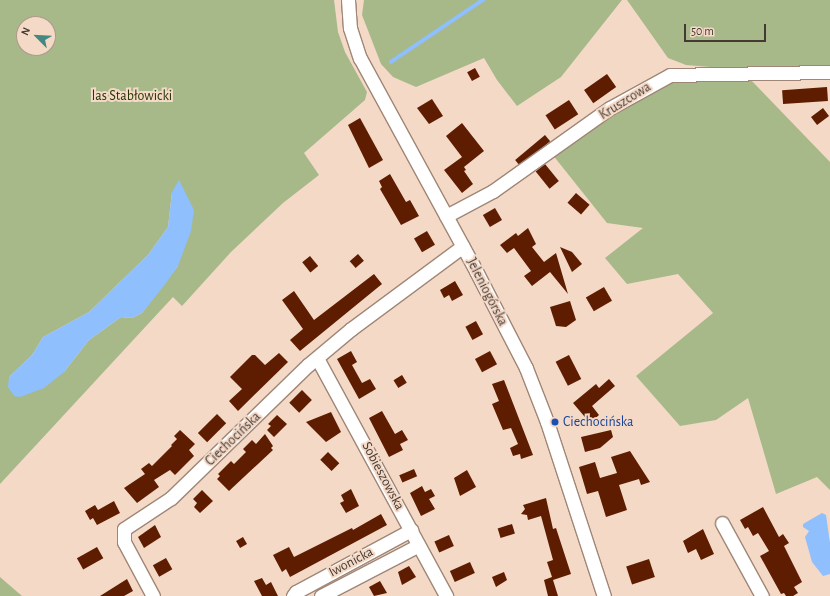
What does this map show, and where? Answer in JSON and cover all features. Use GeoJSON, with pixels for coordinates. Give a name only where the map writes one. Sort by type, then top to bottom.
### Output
{"type":"FeatureCollection","features":[{"type":"Feature","properties":{"kind":"street","name":"Jeleniogórska"},"geometry":{"type":"LineString","coordinates":[[348,0],[350,28],[360,58],[463,246],[529,375],[547,422],[604,596]]}},
{"type":"Feature","properties":{"kind":"street","name":"Kruszcowa"},"geometry":{"type":"LineString","coordinates":[[446,216],[493,191],[610,108],[670,75],[830,72]]}},
{"type":"Feature","properties":{"kind":"street","name":"Ciechocińska"},"geometry":{"type":"LineString","coordinates":[[153,596],[124,542],[123,534],[127,526],[143,518],[171,498],[317,358],[389,300],[463,246]]}},
{"type":"Feature","properties":{"kind":"street","name":"Sobieszowska"},"geometry":{"type":"LineString","coordinates":[[317,358],[446,596]]}},
{"type":"Feature","properties":{"kind":"street"},"geometry":{"type":"LineString","coordinates":[[722,523],[762,596]]}},
{"type":"Feature","properties":{"kind":"street","name":"Iwonicka"},"geometry":{"type":"LineString","coordinates":[[293,596],[296,592],[411,530]]}},
{"type":"Feature","properties":{"kind":"street","name":"Iwonicka"},"geometry":{"type":"LineString","coordinates":[[322,596],[419,545]]}},
{"type":"Feature","properties":{"kind":"green space","name":"las Stabłowicki"},"geometry":{"type":"Polygon","coordinates":[[[0,0],[334,0],[338,32],[345,52],[367,92],[365,100],[304,153],[319,175],[283,203],[231,252],[182,306],[173,297],[0,484],[0,0]],[[172,192],[168,227],[148,255],[89,312],[43,337],[32,355],[9,377],[64,372],[89,340],[121,317],[132,318],[142,313],[178,266],[172,192]]]}},
{"type":"Feature","properties":{"kind":"green space"},"geometry":{"type":"Polygon","coordinates":[[[364,0],[622,0],[561,77],[517,106],[497,80],[484,58],[416,87],[393,77],[381,64],[362,15],[364,0]]]}},
{"type":"Feature","properties":{"kind":"green space"},"geometry":{"type":"Polygon","coordinates":[[[627,0],[830,0],[830,67],[734,69],[686,65],[668,58],[627,0]]]}},
{"type":"Feature","properties":{"kind":"green space"},"geometry":{"type":"Polygon","coordinates":[[[749,78],[830,162],[830,490],[817,477],[776,494],[748,398],[716,420],[680,426],[636,376],[713,313],[678,274],[627,284],[605,258],[643,228],[607,223],[552,154],[670,79],[749,78]]]}},
{"type":"Feature","properties":{"kind":"green space"},"geometry":{"type":"Polygon","coordinates":[[[0,577],[22,596],[0,596],[0,577]]]}},
{"type":"Feature","properties":{"kind":"water"},"geometry":{"type":"Polygon","coordinates":[[[179,180],[194,210],[191,231],[178,266],[163,287],[142,313],[132,318],[121,317],[89,340],[64,372],[44,388],[20,397],[14,396],[8,387],[9,377],[32,355],[43,337],[89,312],[148,255],[168,227],[172,192],[179,180]]]}},
{"type":"Feature","properties":{"kind":"water"},"geometry":{"type":"Polygon","coordinates":[[[822,513],[826,515],[830,543],[830,574],[823,576],[812,562],[805,537],[809,531],[803,527],[803,524],[822,513]]]}},
{"type":"Feature","properties":{"kind":"building"},"geometry":{"type":"Polygon","coordinates":[[[475,68],[480,77],[472,81],[467,72],[475,68]]]}},
{"type":"Feature","properties":{"kind":"building"},"geometry":{"type":"Polygon","coordinates":[[[607,74],[616,87],[593,103],[584,90],[607,74]]]}},
{"type":"Feature","properties":{"kind":"building"},"geometry":{"type":"Polygon","coordinates":[[[827,87],[828,101],[783,104],[782,90],[827,87]]]}},
{"type":"Feature","properties":{"kind":"building"},"geometry":{"type":"Polygon","coordinates":[[[432,99],[443,116],[429,124],[417,108],[432,99]]]}},
{"type":"Feature","properties":{"kind":"building"},"geometry":{"type":"Polygon","coordinates":[[[569,100],[578,114],[555,130],[546,115],[569,100]]]}},
{"type":"Feature","properties":{"kind":"building"},"geometry":{"type":"Polygon","coordinates":[[[823,108],[829,116],[817,125],[811,117],[823,108]]]}},
{"type":"Feature","properties":{"kind":"building"},"geometry":{"type":"Polygon","coordinates":[[[360,118],[383,160],[369,168],[348,125],[360,118]]]}},
{"type":"Feature","properties":{"kind":"building"},"geometry":{"type":"Polygon","coordinates":[[[462,123],[484,151],[464,167],[466,170],[464,171],[473,184],[462,193],[444,170],[462,157],[446,136],[462,123]]]}},
{"type":"Feature","properties":{"kind":"building"},"geometry":{"type":"Polygon","coordinates":[[[545,135],[550,141],[520,166],[515,160],[545,135]]]}},
{"type":"Feature","properties":{"kind":"building"},"geometry":{"type":"Polygon","coordinates":[[[545,164],[559,181],[550,189],[536,172],[545,164]]]}},
{"type":"Feature","properties":{"kind":"building"},"geometry":{"type":"Polygon","coordinates":[[[390,174],[406,202],[410,200],[419,216],[401,225],[380,189],[382,187],[379,181],[390,174]]]}},
{"type":"Feature","properties":{"kind":"building"},"geometry":{"type":"Polygon","coordinates":[[[576,193],[590,205],[581,215],[567,203],[576,193]]]}},
{"type":"Feature","properties":{"kind":"building"},"geometry":{"type":"Polygon","coordinates":[[[495,208],[502,220],[490,227],[483,215],[495,208]]]}},
{"type":"Feature","properties":{"kind":"building"},"geometry":{"type":"Polygon","coordinates":[[[528,228],[536,244],[532,247],[544,262],[556,253],[568,294],[550,272],[532,286],[524,276],[531,271],[514,248],[507,253],[500,245],[516,233],[518,236],[528,228]]]}},
{"type":"Feature","properties":{"kind":"building"},"geometry":{"type":"Polygon","coordinates":[[[427,231],[435,245],[422,252],[414,238],[427,231]]]}},
{"type":"Feature","properties":{"kind":"building"},"geometry":{"type":"Polygon","coordinates":[[[560,247],[572,252],[582,264],[572,272],[560,247]]]}},
{"type":"Feature","properties":{"kind":"building"},"geometry":{"type":"Polygon","coordinates":[[[358,254],[364,261],[356,268],[350,261],[358,254]]]}},
{"type":"Feature","properties":{"kind":"building"},"geometry":{"type":"Polygon","coordinates":[[[310,256],[318,266],[310,272],[302,262],[310,256]]]}},
{"type":"Feature","properties":{"kind":"building"},"geometry":{"type":"Polygon","coordinates":[[[374,274],[382,284],[300,351],[290,340],[303,329],[282,300],[294,291],[314,320],[374,274]]]}},
{"type":"Feature","properties":{"kind":"building"},"geometry":{"type":"Polygon","coordinates":[[[455,281],[463,295],[452,301],[449,295],[444,298],[440,290],[455,281]]]}},
{"type":"Feature","properties":{"kind":"building"},"geometry":{"type":"Polygon","coordinates":[[[604,287],[612,301],[594,311],[586,298],[604,287]]]}},
{"type":"Feature","properties":{"kind":"building"},"geometry":{"type":"Polygon","coordinates":[[[570,301],[576,320],[566,327],[556,326],[550,307],[570,301]]]}},
{"type":"Feature","properties":{"kind":"building"},"geometry":{"type":"Polygon","coordinates":[[[476,321],[483,334],[472,340],[465,327],[476,321]]]}},
{"type":"Feature","properties":{"kind":"building"},"geometry":{"type":"Polygon","coordinates":[[[351,351],[357,362],[352,365],[362,383],[370,379],[376,389],[359,399],[337,359],[351,351]]]}},
{"type":"Feature","properties":{"kind":"building"},"geometry":{"type":"Polygon","coordinates":[[[490,351],[497,364],[482,372],[475,359],[490,351]]]}},
{"type":"Feature","properties":{"kind":"building"},"geometry":{"type":"Polygon","coordinates":[[[279,353],[288,362],[238,411],[229,401],[242,389],[230,377],[252,355],[255,355],[265,365],[279,353]]]}},
{"type":"Feature","properties":{"kind":"building"},"geometry":{"type":"Polygon","coordinates":[[[569,355],[581,379],[568,386],[556,362],[569,355]]]}},
{"type":"Feature","properties":{"kind":"building"},"geometry":{"type":"Polygon","coordinates":[[[402,375],[407,383],[398,388],[394,380],[402,375]]]}},
{"type":"Feature","properties":{"kind":"building"},"geometry":{"type":"Polygon","coordinates":[[[609,379],[615,386],[592,406],[599,415],[590,423],[573,403],[596,384],[599,388],[609,379]]]}},
{"type":"Feature","properties":{"kind":"building"},"geometry":{"type":"Polygon","coordinates":[[[504,380],[533,455],[521,459],[520,454],[513,456],[510,448],[518,444],[511,428],[503,430],[492,404],[499,401],[492,384],[504,380]]]}},
{"type":"Feature","properties":{"kind":"building"},"geometry":{"type":"Polygon","coordinates":[[[302,390],[312,400],[299,413],[289,403],[302,390]]]}},
{"type":"Feature","properties":{"kind":"building"},"geometry":{"type":"Polygon","coordinates":[[[382,411],[395,434],[402,430],[408,440],[400,444],[403,450],[389,457],[369,418],[382,411]]]}},
{"type":"Feature","properties":{"kind":"building"},"geometry":{"type":"Polygon","coordinates":[[[331,412],[341,432],[326,442],[306,422],[331,412]]]}},
{"type":"Feature","properties":{"kind":"building"},"geometry":{"type":"Polygon","coordinates":[[[217,414],[226,423],[207,442],[198,433],[217,414]]]}},
{"type":"Feature","properties":{"kind":"building"},"geometry":{"type":"Polygon","coordinates":[[[277,415],[287,424],[274,437],[267,430],[271,426],[268,424],[277,415]]]}},
{"type":"Feature","properties":{"kind":"building"},"geometry":{"type":"Polygon","coordinates":[[[180,430],[195,444],[189,450],[194,456],[175,475],[170,470],[154,480],[159,487],[137,503],[124,488],[145,474],[141,469],[149,463],[152,466],[172,446],[171,445],[177,439],[174,436],[180,430]]]}},
{"type":"Feature","properties":{"kind":"building"},"geometry":{"type":"Polygon","coordinates":[[[611,430],[613,437],[600,448],[585,452],[581,437],[611,430]]]}},
{"type":"Feature","properties":{"kind":"building"},"geometry":{"type":"Polygon","coordinates":[[[265,434],[273,446],[271,448],[273,450],[229,491],[217,479],[220,476],[218,474],[231,461],[234,464],[246,452],[243,449],[252,440],[256,444],[265,434]]]}},
{"type":"Feature","properties":{"kind":"building"},"geometry":{"type":"Polygon","coordinates":[[[630,451],[650,482],[641,485],[639,479],[619,485],[627,510],[606,517],[598,491],[587,494],[579,467],[595,462],[600,478],[617,473],[611,457],[630,451]]]}},
{"type":"Feature","properties":{"kind":"building"},"geometry":{"type":"Polygon","coordinates":[[[328,452],[339,463],[332,471],[320,460],[328,452]]]}},
{"type":"Feature","properties":{"kind":"building"},"geometry":{"type":"Polygon","coordinates":[[[414,469],[417,476],[402,483],[399,475],[414,469]]]}},
{"type":"Feature","properties":{"kind":"building"},"geometry":{"type":"Polygon","coordinates":[[[467,470],[476,487],[460,496],[454,478],[467,470]]]}},
{"type":"Feature","properties":{"kind":"building"},"geometry":{"type":"Polygon","coordinates":[[[422,486],[425,492],[431,489],[435,496],[429,499],[435,509],[421,516],[410,493],[422,486]]]}},
{"type":"Feature","properties":{"kind":"building"},"geometry":{"type":"Polygon","coordinates":[[[351,489],[359,506],[346,513],[340,503],[344,501],[341,495],[351,489]]]}},
{"type":"Feature","properties":{"kind":"building"},"geometry":{"type":"Polygon","coordinates":[[[202,490],[213,501],[200,513],[194,507],[197,503],[193,499],[202,490]]]}},
{"type":"Feature","properties":{"kind":"building"},"geometry":{"type":"Polygon","coordinates":[[[546,498],[553,529],[556,528],[571,574],[553,580],[558,596],[548,596],[544,580],[552,577],[547,562],[553,560],[541,516],[528,520],[527,515],[521,514],[525,509],[523,505],[546,498]]]}},
{"type":"Feature","properties":{"kind":"building"},"geometry":{"type":"Polygon","coordinates":[[[114,501],[120,513],[97,525],[93,518],[90,520],[85,511],[95,505],[98,510],[114,501]]]}},
{"type":"Feature","properties":{"kind":"building"},"geometry":{"type":"Polygon","coordinates":[[[763,507],[779,537],[783,534],[789,543],[784,546],[802,582],[794,587],[798,593],[793,596],[786,596],[784,593],[781,594],[760,556],[769,551],[758,533],[753,536],[748,527],[745,529],[740,520],[763,507]]]}},
{"type":"Feature","properties":{"kind":"building"},"geometry":{"type":"Polygon","coordinates":[[[381,514],[387,525],[290,577],[286,569],[282,572],[273,555],[289,547],[294,557],[352,528],[353,530],[381,514]]]}},
{"type":"Feature","properties":{"kind":"building"},"geometry":{"type":"Polygon","coordinates":[[[512,524],[515,534],[501,538],[498,528],[512,524]]]}},
{"type":"Feature","properties":{"kind":"building"},"geometry":{"type":"Polygon","coordinates":[[[155,525],[161,537],[144,548],[138,537],[155,525]]]}},
{"type":"Feature","properties":{"kind":"building"},"geometry":{"type":"Polygon","coordinates":[[[703,529],[714,554],[701,560],[696,549],[688,553],[683,541],[703,529]]]}},
{"type":"Feature","properties":{"kind":"building"},"geometry":{"type":"Polygon","coordinates":[[[449,535],[454,546],[439,552],[434,542],[449,535]]]}},
{"type":"Feature","properties":{"kind":"building"},"geometry":{"type":"Polygon","coordinates":[[[243,537],[247,544],[240,548],[236,541],[243,537]]]}},
{"type":"Feature","properties":{"kind":"building"},"geometry":{"type":"Polygon","coordinates":[[[97,547],[103,558],[83,570],[77,558],[97,547]]]}},
{"type":"Feature","properties":{"kind":"building"},"geometry":{"type":"Polygon","coordinates":[[[166,558],[172,569],[159,577],[153,565],[166,558]]]}},
{"type":"Feature","properties":{"kind":"building"},"geometry":{"type":"Polygon","coordinates":[[[649,559],[655,577],[632,584],[626,566],[649,559]]]}},
{"type":"Feature","properties":{"kind":"building"},"geometry":{"type":"Polygon","coordinates":[[[470,562],[475,573],[455,582],[450,571],[470,562]]]}},
{"type":"Feature","properties":{"kind":"building"},"geometry":{"type":"Polygon","coordinates":[[[409,566],[416,577],[402,585],[398,572],[409,566]]]}},
{"type":"Feature","properties":{"kind":"building"},"geometry":{"type":"Polygon","coordinates":[[[504,572],[507,580],[496,587],[492,577],[504,572]]]}},
{"type":"Feature","properties":{"kind":"building"},"geometry":{"type":"Polygon","coordinates":[[[262,578],[266,585],[271,582],[278,596],[262,596],[254,581],[262,578]]]}},
{"type":"Feature","properties":{"kind":"building"},"geometry":{"type":"Polygon","coordinates":[[[127,579],[133,591],[124,596],[100,596],[127,579]]]}},
{"type":"Feature","properties":{"kind":"building"},"geometry":{"type":"Polygon","coordinates":[[[380,581],[387,593],[374,596],[369,587],[380,581]]]}},
{"type":"Feature","properties":{"kind":"waterway"},"geometry":{"type":"LineString","coordinates":[[391,62],[483,0]]}},
{"type":"Feature","properties":{"kind":"place","name":"Ciechocińska"},"geometry":{"type":"Point","coordinates":[555,422]}}]}
